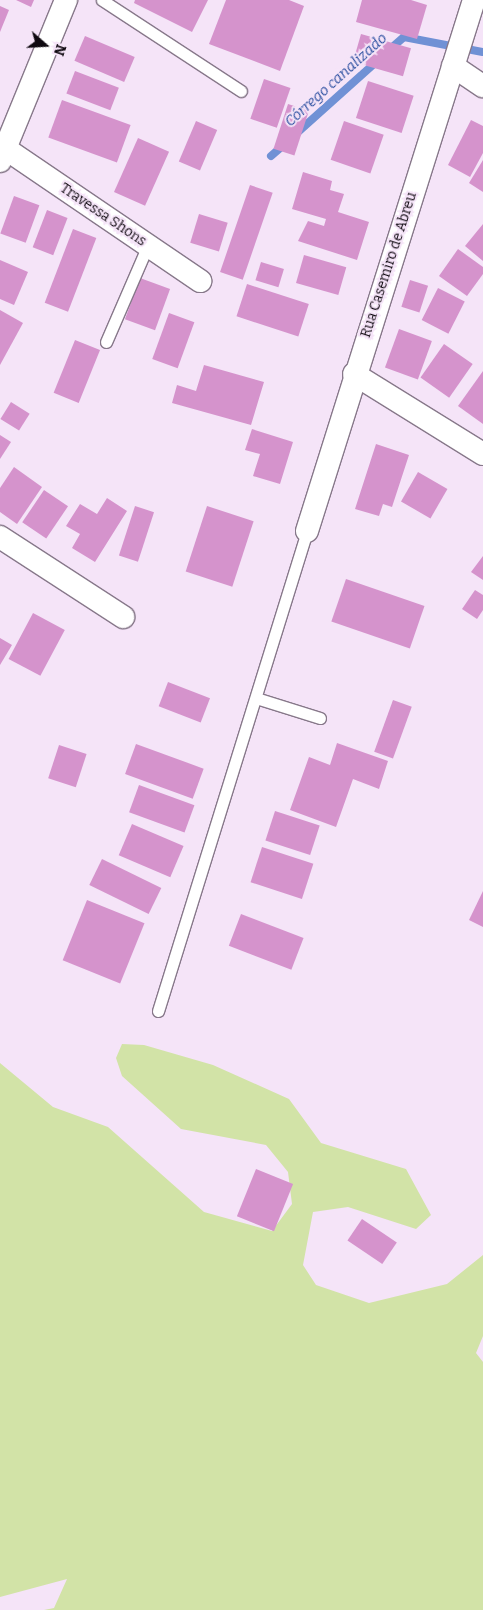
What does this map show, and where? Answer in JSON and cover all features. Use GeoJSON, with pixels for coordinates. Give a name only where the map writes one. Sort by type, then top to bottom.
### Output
{"type":"FeatureCollection","features":[{"type":"Feature","properties":{"kind":"street"},"geometry":{"type":"LineString","coordinates":[[3,156],[66,0]]}},
{"type":"Feature","properties":{"kind":"street","name":"Rua Casemiro de Abreu"},"geometry":{"type":"LineString","coordinates":[[307,531],[354,374],[474,0]]}},
{"type":"Feature","properties":{"kind":"street"},"geometry":{"type":"LineString","coordinates":[[453,66],[483,86]]}},
{"type":"Feature","properties":{"kind":"street","name":"Travessa Shons"},"geometry":{"type":"LineString","coordinates":[[3,156],[148,245],[200,281]]}},
{"type":"Feature","properties":{"kind":"street"},"geometry":{"type":"LineString","coordinates":[[354,374],[483,454]]}},
{"type":"Feature","properties":{"kind":"street"},"geometry":{"type":"LineString","coordinates":[[0,537],[123,616]]}},
{"type":"Feature","properties":{"kind":"lane"},"geometry":{"type":"LineString","coordinates":[[102,0],[241,91]]}},
{"type":"Feature","properties":{"kind":"lane"},"geometry":{"type":"LineString","coordinates":[[106,342],[148,245]]}},
{"type":"Feature","properties":{"kind":"lane"},"geometry":{"type":"LineString","coordinates":[[158,1011],[307,531]]}},
{"type":"Feature","properties":{"kind":"lane"},"geometry":{"type":"LineString","coordinates":[[256,698],[320,718]]}},
{"type":"Feature","properties":{"kind":"green space"},"geometry":{"type":"Polygon","coordinates":[[[122,1044],[144,1045],[213,1065],[289,1099],[321,1143],[406,1169],[431,1215],[416,1229],[348,1207],[313,1212],[303,1265],[316,1285],[369,1303],[447,1284],[483,1255],[483,1336],[476,1353],[483,1362],[483,1610],[44,1610],[54,1608],[67,1579],[0,1597],[0,1063],[53,1107],[108,1127],[204,1212],[272,1231],[292,1204],[288,1172],[266,1145],[181,1129],[122,1076],[116,1058],[122,1044]]]}},
{"type":"Feature","properties":{"kind":"building"},"geometry":{"type":"Polygon","coordinates":[[[16,0],[34,0],[31,7],[16,0]]]}},
{"type":"Feature","properties":{"kind":"building"},"geometry":{"type":"Polygon","coordinates":[[[135,0],[208,0],[192,32],[134,3],[135,0]]]}},
{"type":"Feature","properties":{"kind":"building"},"geometry":{"type":"Polygon","coordinates":[[[226,0],[289,0],[304,6],[280,71],[209,44],[226,0]]]}},
{"type":"Feature","properties":{"kind":"building"},"geometry":{"type":"Polygon","coordinates":[[[362,0],[411,0],[427,5],[417,39],[356,22],[362,0]]]}},
{"type":"Feature","properties":{"kind":"building"},"geometry":{"type":"Polygon","coordinates":[[[0,6],[9,10],[0,32],[0,6]]]}},
{"type":"Feature","properties":{"kind":"building"},"geometry":{"type":"Polygon","coordinates":[[[361,34],[411,48],[403,76],[353,62],[361,34]]]}},
{"type":"Feature","properties":{"kind":"building"},"geometry":{"type":"Polygon","coordinates":[[[85,36],[135,57],[124,82],[74,61],[85,36]]]}},
{"type":"Feature","properties":{"kind":"building"},"geometry":{"type":"Polygon","coordinates":[[[75,71],[119,88],[110,110],[66,93],[75,71]]]}},
{"type":"Feature","properties":{"kind":"building"},"geometry":{"type":"Polygon","coordinates":[[[264,79],[290,88],[277,128],[250,119],[264,79]]]}},
{"type":"Feature","properties":{"kind":"building"},"geometry":{"type":"Polygon","coordinates":[[[368,81],[414,96],[402,133],[356,118],[368,81]]]}},
{"type":"Feature","properties":{"kind":"building"},"geometry":{"type":"Polygon","coordinates":[[[62,100],[131,125],[117,163],[48,138],[62,100]]]}},
{"type":"Feature","properties":{"kind":"building"},"geometry":{"type":"Polygon","coordinates":[[[288,104],[309,111],[294,155],[273,149],[288,104]]]}},
{"type":"Feature","properties":{"kind":"building"},"geometry":{"type":"Polygon","coordinates":[[[471,120],[483,126],[483,153],[470,177],[448,165],[471,120]]]}},
{"type":"Feature","properties":{"kind":"building"},"geometry":{"type":"Polygon","coordinates":[[[196,121],[217,130],[200,170],[179,162],[196,121]]]}},
{"type":"Feature","properties":{"kind":"building"},"geometry":{"type":"Polygon","coordinates":[[[344,121],[384,135],[370,173],[331,160],[344,121]]]}},
{"type":"Feature","properties":{"kind":"building"},"geometry":{"type":"Polygon","coordinates":[[[138,138],[169,152],[145,206],[114,192],[138,138]]]}},
{"type":"Feature","properties":{"kind":"building"},"geometry":{"type":"Polygon","coordinates":[[[483,160],[483,192],[469,183],[483,160]]]}},
{"type":"Feature","properties":{"kind":"building"},"geometry":{"type":"Polygon","coordinates":[[[303,172],[332,181],[330,190],[344,194],[338,212],[369,222],[357,260],[298,241],[308,221],[324,226],[326,219],[292,209],[303,172]]]}},
{"type":"Feature","properties":{"kind":"building"},"geometry":{"type":"Polygon","coordinates":[[[250,185],[273,193],[243,280],[220,272],[250,185]]]}},
{"type":"Feature","properties":{"kind":"building"},"geometry":{"type":"Polygon","coordinates":[[[14,196],[39,205],[26,243],[0,234],[14,196]]]}},
{"type":"Feature","properties":{"kind":"building"},"geometry":{"type":"Polygon","coordinates":[[[47,210],[68,218],[53,255],[33,247],[47,210]]]}},
{"type":"Feature","properties":{"kind":"building"},"geometry":{"type":"Polygon","coordinates":[[[199,214],[228,223],[219,251],[190,243],[199,214]]]}},
{"type":"Feature","properties":{"kind":"building"},"geometry":{"type":"Polygon","coordinates":[[[483,224],[483,261],[465,246],[483,224]]]}},
{"type":"Feature","properties":{"kind":"building"},"geometry":{"type":"Polygon","coordinates":[[[73,229],[96,238],[68,312],[45,303],[73,229]]]}},
{"type":"Feature","properties":{"kind":"building"},"geometry":{"type":"Polygon","coordinates":[[[458,249],[483,267],[483,274],[467,296],[439,276],[458,249]]]}},
{"type":"Feature","properties":{"kind":"building"},"geometry":{"type":"Polygon","coordinates":[[[304,255],[346,267],[338,295],[296,283],[304,255]]]}},
{"type":"Feature","properties":{"kind":"building"},"geometry":{"type":"Polygon","coordinates":[[[0,260],[28,272],[14,305],[0,299],[0,260]]]}},
{"type":"Feature","properties":{"kind":"building"},"geometry":{"type":"Polygon","coordinates":[[[261,262],[284,269],[278,287],[255,280],[261,262]]]}},
{"type":"Feature","properties":{"kind":"building"},"geometry":{"type":"Polygon","coordinates":[[[140,278],[170,289],[155,330],[125,319],[140,278]]]}},
{"type":"Feature","properties":{"kind":"building"},"geometry":{"type":"Polygon","coordinates":[[[410,280],[428,286],[419,313],[401,307],[410,280]]]}},
{"type":"Feature","properties":{"kind":"building"},"geometry":{"type":"Polygon","coordinates":[[[247,284],[309,304],[298,336],[236,316],[247,284]]]}},
{"type":"Feature","properties":{"kind":"building"},"geometry":{"type":"Polygon","coordinates":[[[438,288],[465,302],[448,334],[422,320],[438,288]]]}},
{"type":"Feature","properties":{"kind":"building"},"geometry":{"type":"Polygon","coordinates":[[[0,310],[23,323],[0,365],[0,310]]]}},
{"type":"Feature","properties":{"kind":"building"},"geometry":{"type":"Polygon","coordinates":[[[169,313],[194,322],[178,368],[152,359],[169,313]]]}},
{"type":"Feature","properties":{"kind":"building"},"geometry":{"type":"Polygon","coordinates":[[[399,329],[432,341],[418,379],[385,368],[399,329]]]}},
{"type":"Feature","properties":{"kind":"building"},"geometry":{"type":"Polygon","coordinates":[[[75,340],[100,350],[79,403],[54,393],[75,340]]]}},
{"type":"Feature","properties":{"kind":"building"},"geometry":{"type":"Polygon","coordinates":[[[444,344],[473,364],[449,398],[420,378],[444,344]]]}},
{"type":"Feature","properties":{"kind":"building"},"geometry":{"type":"Polygon","coordinates":[[[204,365],[264,382],[251,425],[172,403],[177,385],[196,391],[204,365]]]}},
{"type":"Feature","properties":{"kind":"building"},"geometry":{"type":"Polygon","coordinates":[[[483,371],[483,424],[458,406],[483,371]]]}},
{"type":"Feature","properties":{"kind":"building"},"geometry":{"type":"Polygon","coordinates":[[[11,402],[30,414],[19,431],[0,419],[11,402]]]}},
{"type":"Feature","properties":{"kind":"building"},"geometry":{"type":"Polygon","coordinates":[[[252,429],[293,442],[280,484],[253,476],[260,454],[245,450],[252,429]]]}},
{"type":"Feature","properties":{"kind":"building"},"geometry":{"type":"Polygon","coordinates":[[[0,435],[11,442],[0,459],[0,435]]]}},
{"type":"Feature","properties":{"kind":"building"},"geometry":{"type":"Polygon","coordinates":[[[376,444],[409,455],[392,507],[383,504],[379,516],[355,509],[376,444]]]}},
{"type":"Feature","properties":{"kind":"building"},"geometry":{"type":"Polygon","coordinates":[[[14,467],[42,487],[17,524],[0,512],[0,488],[14,467]]]}},
{"type":"Feature","properties":{"kind":"building"},"geometry":{"type":"Polygon","coordinates":[[[418,472],[447,489],[430,518],[401,501],[418,472]]]}},
{"type":"Feature","properties":{"kind":"building"},"geometry":{"type":"Polygon","coordinates":[[[44,490],[68,506],[46,539],[22,522],[44,490]]]}},
{"type":"Feature","properties":{"kind":"building"},"geometry":{"type":"Polygon","coordinates":[[[107,498],[127,511],[95,562],[72,548],[80,534],[66,526],[80,504],[97,514],[107,498]]]}},
{"type":"Feature","properties":{"kind":"building"},"geometry":{"type":"Polygon","coordinates":[[[135,506],[154,512],[138,562],[119,555],[135,506]]]}},
{"type":"Feature","properties":{"kind":"building"},"geometry":{"type":"Polygon","coordinates":[[[207,506],[254,521],[232,587],[186,572],[207,506]]]}},
{"type":"Feature","properties":{"kind":"building"},"geometry":{"type":"Polygon","coordinates":[[[483,556],[483,580],[471,572],[483,556]]]}},
{"type":"Feature","properties":{"kind":"building"},"geometry":{"type":"Polygon","coordinates":[[[346,579],[424,606],[410,649],[331,622],[346,579]]]}},
{"type":"Feature","properties":{"kind":"building"},"geometry":{"type":"Polygon","coordinates":[[[475,590],[483,595],[483,610],[477,619],[462,609],[475,590]]]}},
{"type":"Feature","properties":{"kind":"building"},"geometry":{"type":"Polygon","coordinates":[[[33,613],[65,630],[40,676],[9,659],[33,613]]]}},
{"type":"Feature","properties":{"kind":"building"},"geometry":{"type":"Polygon","coordinates":[[[0,638],[12,645],[0,665],[0,638]]]}},
{"type":"Feature","properties":{"kind":"building"},"geometry":{"type":"Polygon","coordinates":[[[168,682],[210,698],[201,722],[159,706],[168,682]]]}},
{"type":"Feature","properties":{"kind":"building"},"geometry":{"type":"Polygon","coordinates":[[[393,700],[412,707],[393,759],[374,752],[393,700]]]}},
{"type":"Feature","properties":{"kind":"building"},"geometry":{"type":"Polygon","coordinates":[[[337,743],[388,761],[379,789],[353,779],[336,827],[290,810],[309,757],[330,765],[337,743]]]}},
{"type":"Feature","properties":{"kind":"building"},"geometry":{"type":"Polygon","coordinates":[[[136,744],[204,769],[193,799],[125,774],[136,744]]]}},
{"type":"Feature","properties":{"kind":"building"},"geometry":{"type":"Polygon","coordinates":[[[59,745],[87,754],[76,787],[48,778],[59,745]]]}},
{"type":"Feature","properties":{"kind":"building"},"geometry":{"type":"Polygon","coordinates":[[[139,785],[194,805],[185,832],[129,812],[139,785]]]}},
{"type":"Feature","properties":{"kind":"building"},"geometry":{"type":"Polygon","coordinates":[[[275,811],[320,826],[310,855],[265,840],[275,811]]]}},
{"type":"Feature","properties":{"kind":"building"},"geometry":{"type":"Polygon","coordinates":[[[132,824],[184,846],[170,877],[119,855],[132,824]]]}},
{"type":"Feature","properties":{"kind":"building"},"geometry":{"type":"Polygon","coordinates":[[[262,847],[313,864],[302,899],[251,882],[262,847]]]}},
{"type":"Feature","properties":{"kind":"building"},"geometry":{"type":"Polygon","coordinates":[[[102,859],[161,888],[149,914],[89,885],[102,859]]]}},
{"type":"Feature","properties":{"kind":"building"},"geometry":{"type":"Polygon","coordinates":[[[483,891],[483,927],[469,920],[483,891]]]}},
{"type":"Feature","properties":{"kind":"building"},"geometry":{"type":"Polygon","coordinates":[[[87,900],[144,923],[120,983],[63,960],[87,900]]]}},
{"type":"Feature","properties":{"kind":"building"},"geometry":{"type":"Polygon","coordinates":[[[241,914],[304,938],[291,970],[229,946],[241,914]]]}},
{"type":"Feature","properties":{"kind":"building"},"geometry":{"type":"Polygon","coordinates":[[[256,1169],[293,1184],[274,1231],[237,1216],[256,1169]]]}},
{"type":"Feature","properties":{"kind":"building"},"geometry":{"type":"Polygon","coordinates":[[[362,1219],[397,1242],[382,1264],[347,1241],[362,1219]]]}},
{"type":"Feature","properties":{"kind":"waterway","name":"Córrego canalizado"},"geometry":{"type":"LineString","coordinates":[[389,50],[404,37],[483,52]]}},
{"type":"Feature","properties":{"kind":"waterway","name":"Córrego canalizado"},"geometry":{"type":"LineString","coordinates":[[298,132],[377,61]]}},
{"type":"Feature","properties":{"kind":"waterway","name":"Córrego canalizado"},"geometry":{"type":"LineString","coordinates":[[271,156],[286,143]]}}]}
